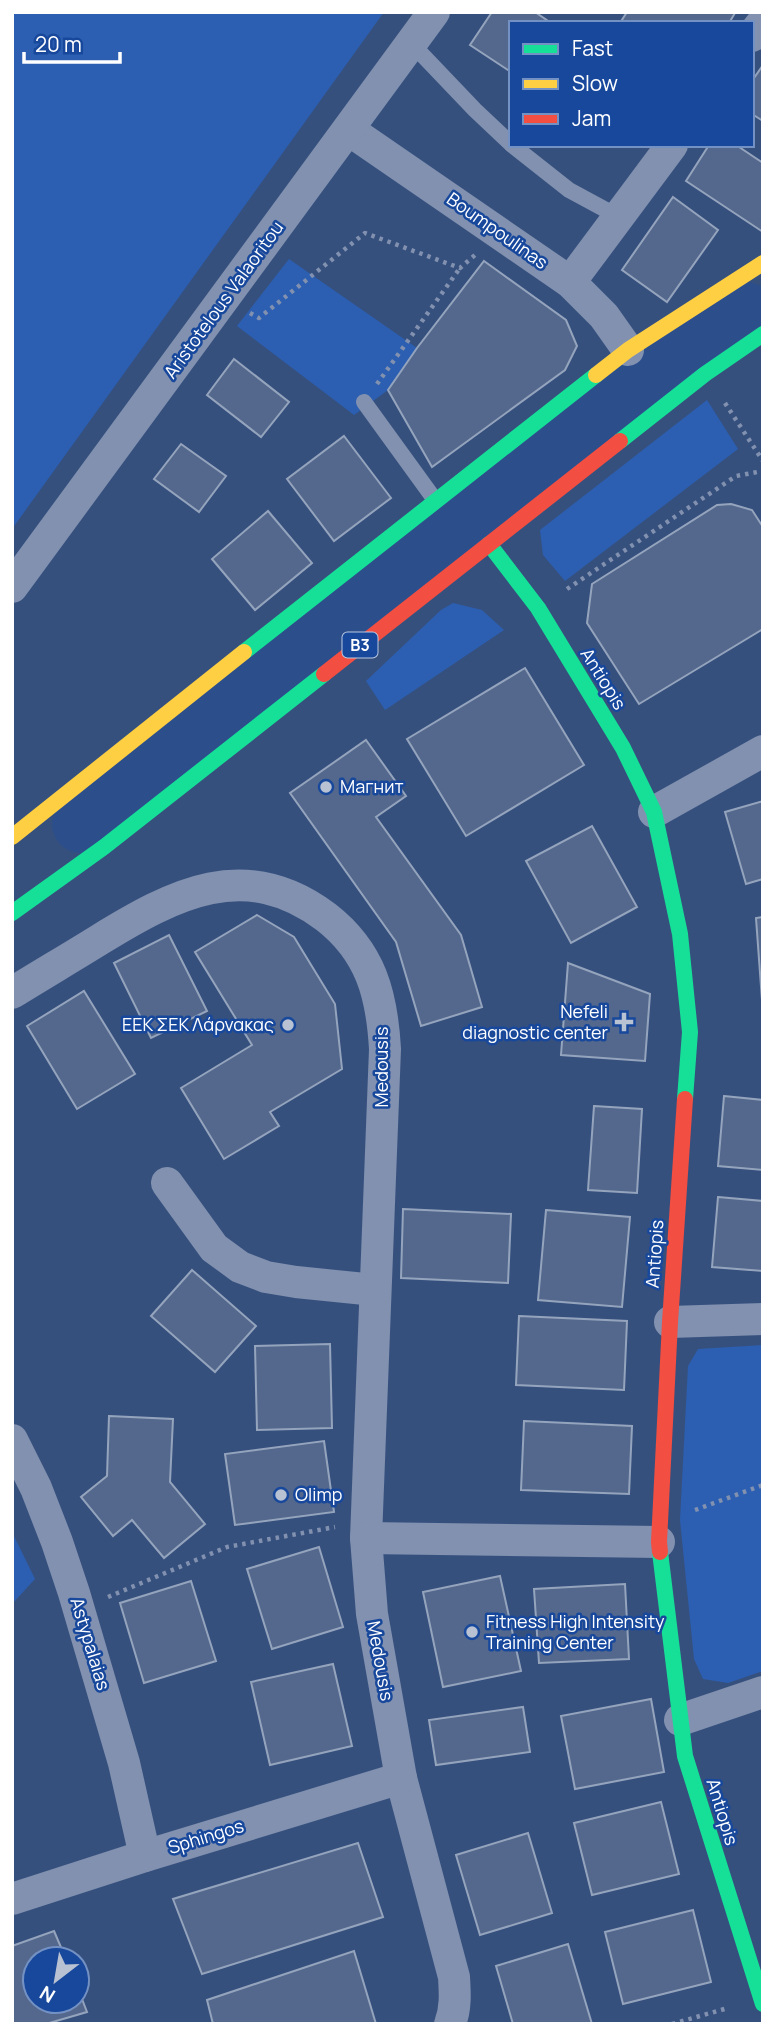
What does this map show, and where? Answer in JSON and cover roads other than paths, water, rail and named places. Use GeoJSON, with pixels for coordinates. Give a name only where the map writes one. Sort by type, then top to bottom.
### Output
{"type":"FeatureCollection","features":[{"type":"Feature","properties":{"kind":"main road"},"geometry":{"type":"LineString","coordinates":[[12,837],[628,350],[763,263]]}},
{"type":"Feature","properties":{"kind":"main road","name":"B3"},"geometry":{"type":"LineString","coordinates":[[12,913],[104,847],[705,374],[763,334]]}},
{"type":"Feature","properties":{"kind":"main road","name":"Antiopis"},"geometry":{"type":"LineString","coordinates":[[489,544],[538,608],[623,748],[654,812],[680,934],[690,1032],[659,1533],[685,1756],[762,2001]]}},
{"type":"Feature","properties":{"kind":"street","name":"Aristotelous Valaoritou"},"geometry":{"type":"LineString","coordinates":[[12,587],[434,12]]}},
{"type":"Feature","properties":{"kind":"street","name":"Boumpoulinas"},"geometry":{"type":"LineString","coordinates":[[349,130],[570,282],[604,316],[628,350]]}},
{"type":"Feature","properties":{"kind":"street"},"geometry":{"type":"LineString","coordinates":[[570,282],[671,147]]}},
{"type":"Feature","properties":{"kind":"street"},"geometry":{"type":"LineString","coordinates":[[654,812],[763,751]]}},
{"type":"Feature","properties":{"kind":"street","name":"Medousis"},"geometry":{"type":"LineString","coordinates":[[12,993],[140,914],[198,890],[233,886],[273,890],[315,909],[350,940],[374,981],[385,1049],[367,1529],[373,1624],[401,1777],[454,1977],[455,1996],[450,2024]]}},
{"type":"Feature","properties":{"kind":"street"},"geometry":{"type":"LineString","coordinates":[[167,1183],[214,1248],[240,1267],[266,1277],[375,1290]]}},
{"type":"Feature","properties":{"kind":"street"},"geometry":{"type":"LineString","coordinates":[[670,1322],[763,1319]]}},
{"type":"Feature","properties":{"kind":"street","name":"Astypalaias"},"geometry":{"type":"LineString","coordinates":[[12,1440],[36,1488],[79,1608],[124,1763],[145,1856]]}},
{"type":"Feature","properties":{"kind":"street"},"geometry":{"type":"LineString","coordinates":[[367,1529],[659,1533]]}},
{"type":"Feature","properties":{"kind":"street"},"geometry":{"type":"LineString","coordinates":[[680,1720],[763,1692]]}},
{"type":"Feature","properties":{"kind":"street","name":"Sphingos"},"geometry":{"type":"LineString","coordinates":[[12,1899],[401,1777]]}},
{"type":"Feature","properties":{"kind":"lane"},"geometry":{"type":"LineString","coordinates":[[412,44],[509,141]]}},
{"type":"Feature","properties":{"kind":"lane"},"geometry":{"type":"LineString","coordinates":[[516,147],[569,190],[619,217]]}},
{"type":"Feature","properties":{"kind":"lane"},"geometry":{"type":"LineString","coordinates":[[364,402],[435,500]]}},
{"type":"Feature","properties":{"kind":"waterway"},"geometry":{"type":"LineString","coordinates":[[81,824],[615,404],[746,311]]}},
{"type":"Feature","properties":{"kind":"place","name":"Магнит"},"geometry":{"type":"Point","coordinates":[326,787]}},
{"type":"Feature","properties":{"kind":"place","name":"Nefeli diagnostic center"},"geometry":{"type":"Point","coordinates":[624,1022]}},
{"type":"Feature","properties":{"kind":"place","name":"ΕΕΚ ΣΕΚ Λάρνακας"},"geometry":{"type":"Point","coordinates":[288,1025]}},
{"type":"Feature","properties":{"kind":"place","name":"Olimp"},"geometry":{"type":"Point","coordinates":[281,1495]}},
{"type":"Feature","properties":{"kind":"place","name":"Fitness High Intensity Training Center"},"geometry":{"type":"Point","coordinates":[472,1632]}}]}
